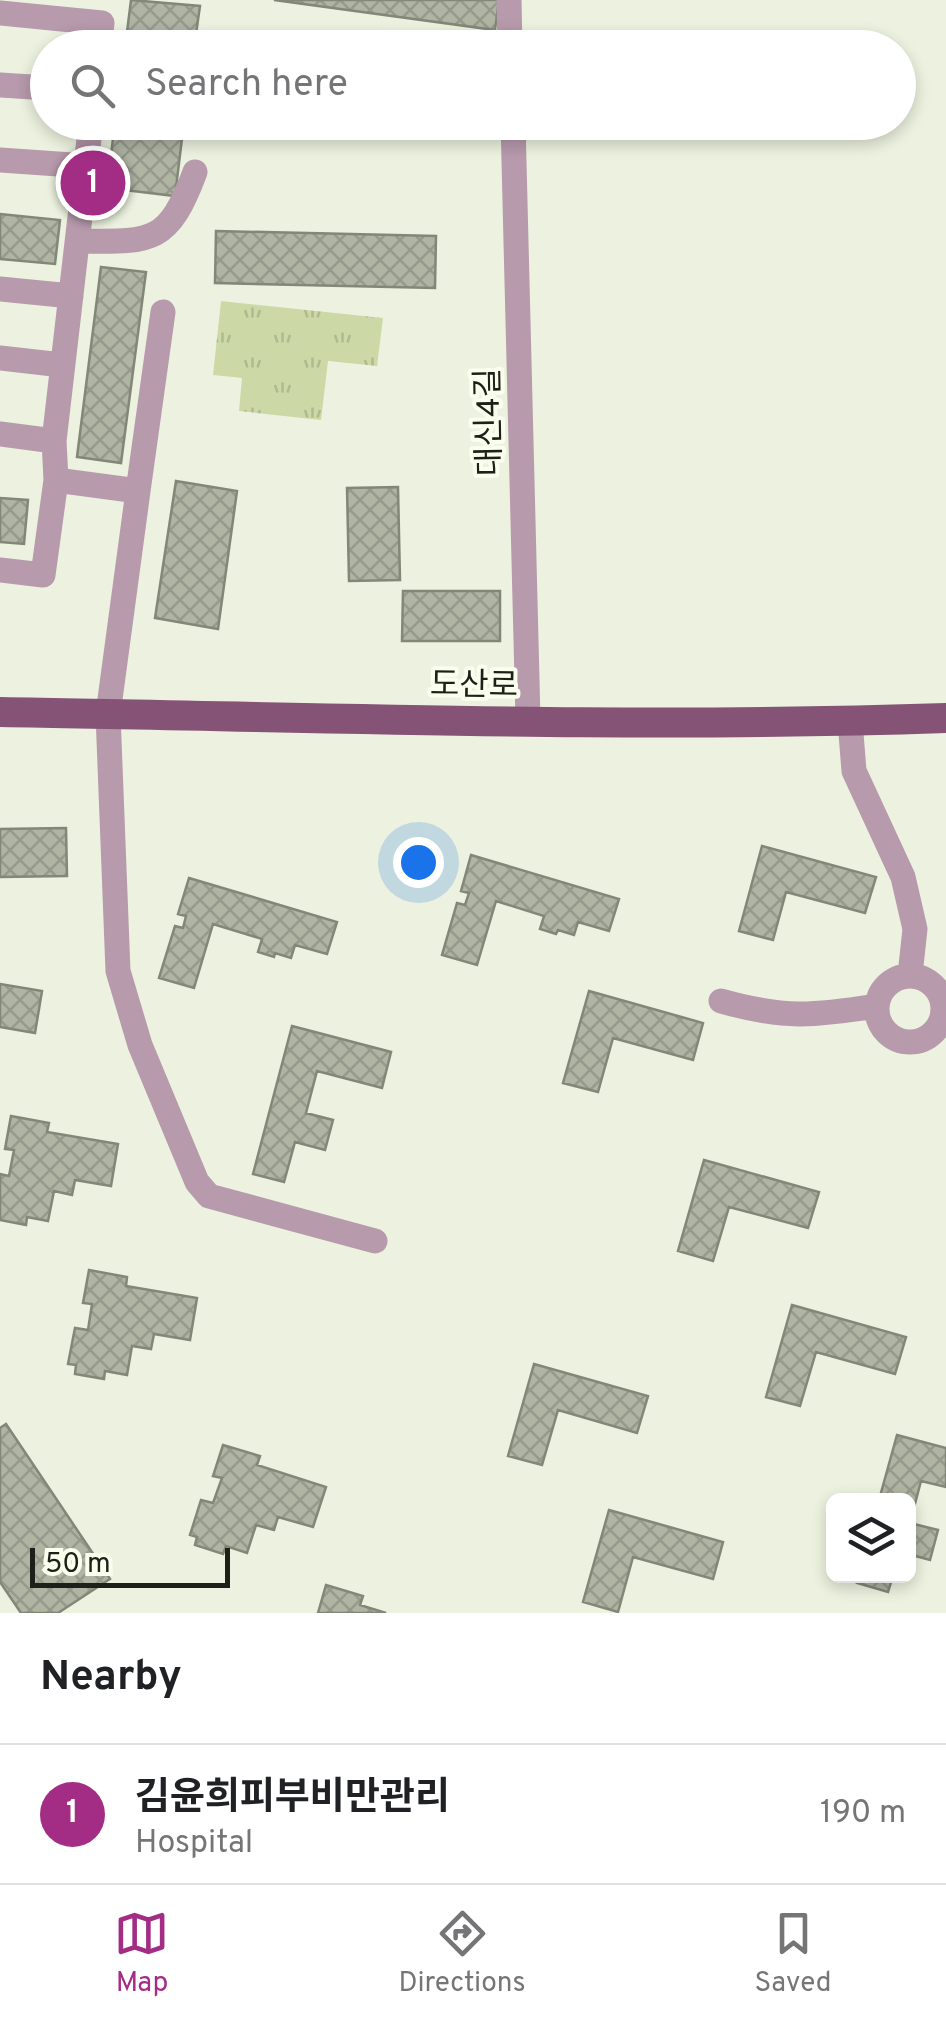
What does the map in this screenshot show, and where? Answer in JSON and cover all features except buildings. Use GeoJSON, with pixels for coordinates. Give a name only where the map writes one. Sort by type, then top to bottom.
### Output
{"type":"FeatureCollection","features":[{"type":"Feature","properties":{"kind":"main road","name":"도산로"},"geometry":{"type":"LineString","coordinates":[[0,712],[528,720],[850,722],[946,718]]}},
{"type":"Feature","properties":{"kind":"street"},"geometry":{"type":"LineString","coordinates":[[508,0],[509,30]]}},
{"type":"Feature","properties":{"kind":"street"},"geometry":{"type":"LineString","coordinates":[[0,13],[102,22],[101,30]]}},
{"type":"Feature","properties":{"kind":"street"},"geometry":{"type":"LineString","coordinates":[[0,85],[30,87]]}},
{"type":"Feature","properties":{"kind":"street"},"geometry":{"type":"LineString","coordinates":[[0,570],[44,575],[56,480],[54,441],[62,364],[90,140]]}},
{"type":"Feature","properties":{"kind":"street","name":"대신4길"},"geometry":{"type":"LineString","coordinates":[[513,140],[528,720]]}},
{"type":"Feature","properties":{"kind":"street"},"geometry":{"type":"LineString","coordinates":[[0,160],[88,166]]}},
{"type":"Feature","properties":{"kind":"street"},"geometry":{"type":"LineString","coordinates":[[80,241],[142,241],[166,228],[182,208],[195,172]]}},
{"type":"Feature","properties":{"kind":"street"},"geometry":{"type":"LineString","coordinates":[[0,289],[71,296]]}},
{"type":"Feature","properties":{"kind":"street"},"geometry":{"type":"LineString","coordinates":[[163,312],[108,714],[118,970],[140,1045],[196,1182],[209,1196],[375,1242]]}},
{"type":"Feature","properties":{"kind":"street"},"geometry":{"type":"LineString","coordinates":[[0,358],[62,364]]}},
{"type":"Feature","properties":{"kind":"street"},"geometry":{"type":"LineString","coordinates":[[0,434],[54,441]]}},
{"type":"Feature","properties":{"kind":"street"},"geometry":{"type":"LineString","coordinates":[[56,480],[138,491]]}},
{"type":"Feature","properties":{"kind":"street"},"geometry":{"type":"LineString","coordinates":[[850,722],[854,771],[903,877],[915,929],[910,975]]}},
{"type":"Feature","properties":{"kind":"street"},"geometry":{"type":"LineString","coordinates":[[910,975],[935,986],[945,1006],[931,1035],[910,1042],[890,1035],[878,1017],[877,1006],[886,986],[910,975]]}},
{"type":"Feature","properties":{"kind":"street"},"geometry":{"type":"LineString","coordinates":[[721,1001],[785,1016],[877,1006]]}},
{"type":"Feature","properties":{"kind":"green space"},"geometry":{"type":"Polygon","coordinates":[[[221,301],[383,318],[377,366],[328,361],[321,420],[239,411],[242,378],[213,375],[221,301]]]}},
{"type":"Feature","properties":{"kind":"place","name":"김윤희피부비만관리"},"geometry":{"type":"Point","coordinates":[93,183]}}]}
